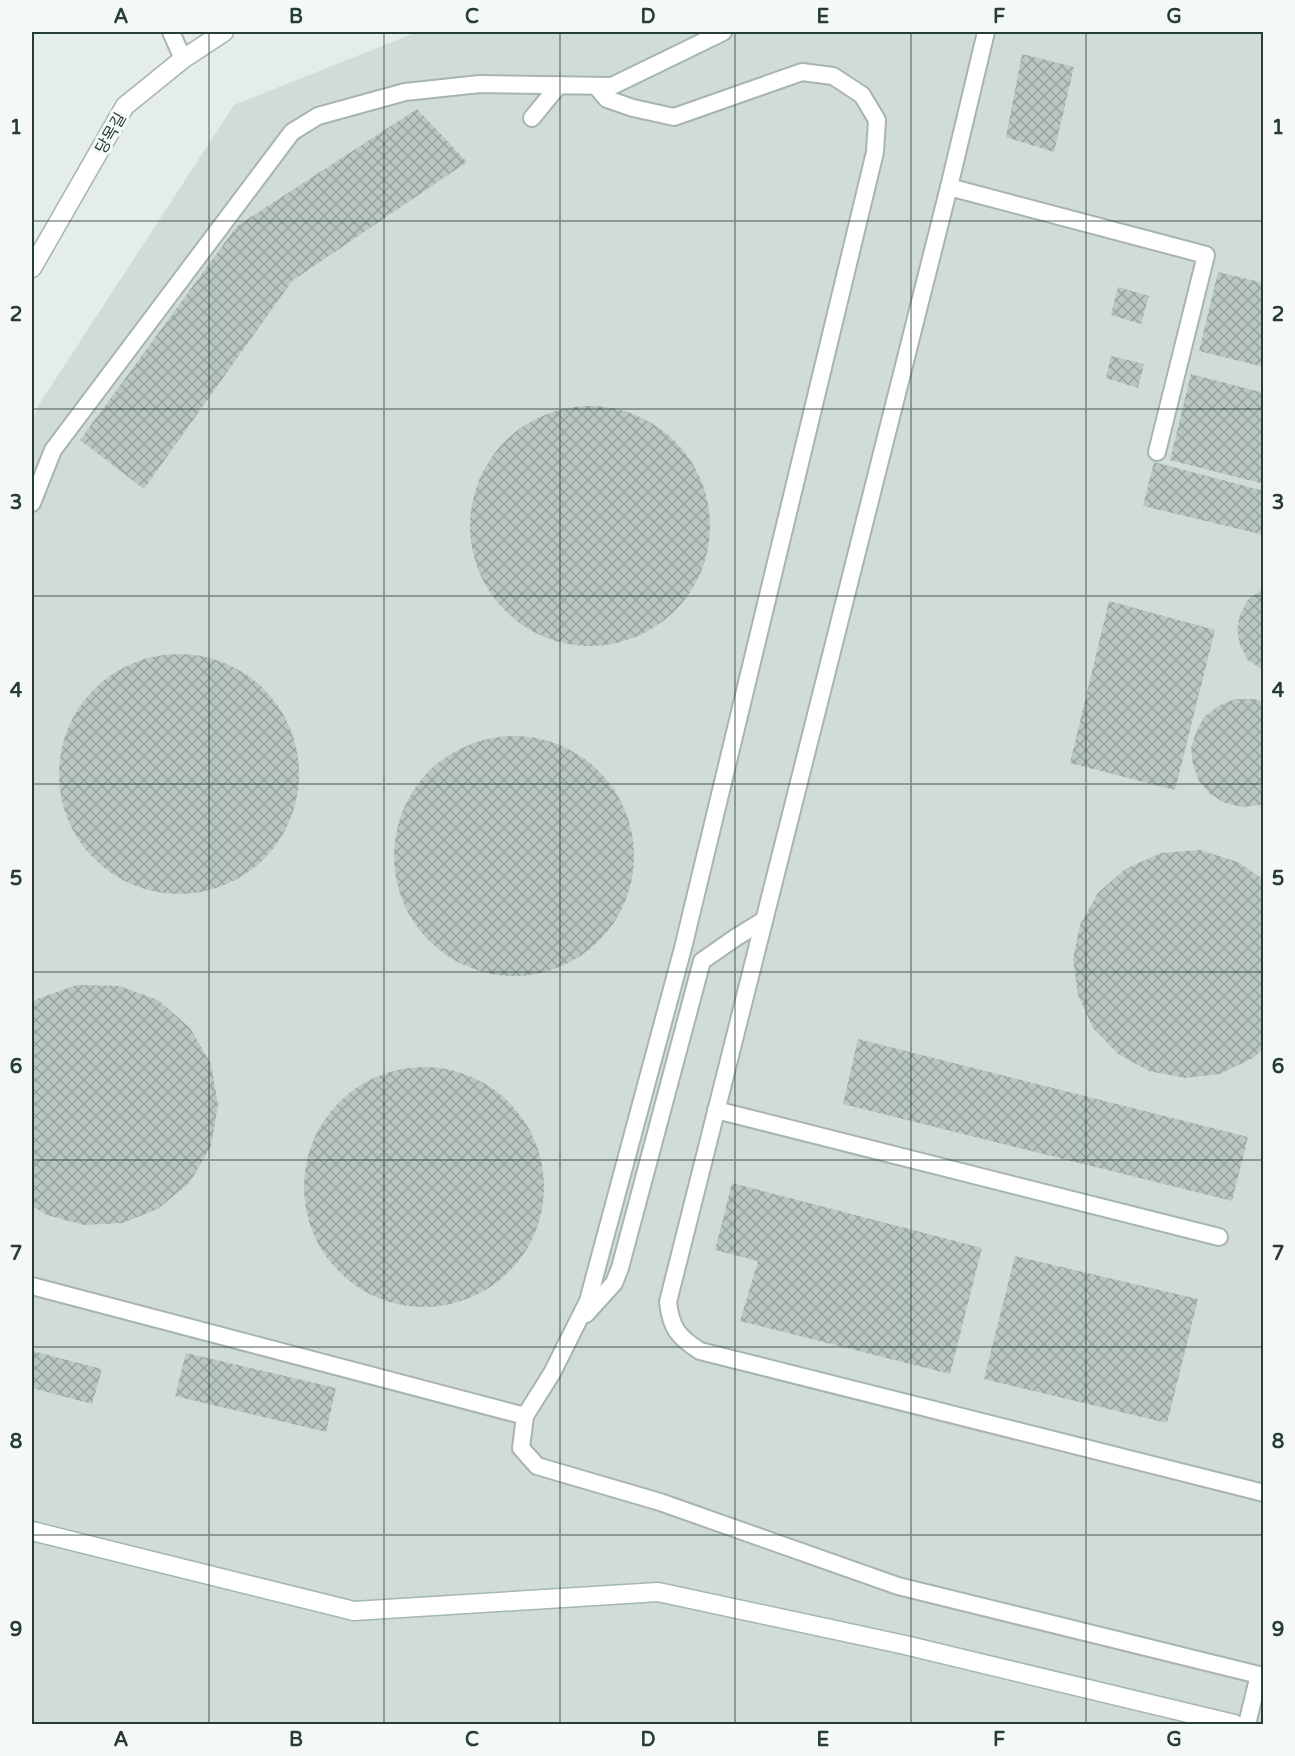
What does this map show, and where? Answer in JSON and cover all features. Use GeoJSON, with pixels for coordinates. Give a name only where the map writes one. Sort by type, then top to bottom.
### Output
{"type":"FeatureCollection","features":[{"type":"Feature","properties":{"kind":"main road","name":"당목길"},"geometry":{"type":"LineString","coordinates":[[32,268],[125,106],[183,59],[224,32]]}},
{"type":"Feature","properties":{"kind":"main road"},"geometry":{"type":"LineString","coordinates":[[32,1531],[354,1611],[658,1592],[905,1645],[1234,1725]]}},
{"type":"Feature","properties":{"kind":"lane"},"geometry":{"type":"LineString","coordinates":[[171,32],[183,59]]}},
{"type":"Feature","properties":{"kind":"lane"},"geometry":{"type":"LineString","coordinates":[[32,504],[53,450],[292,132],[318,116],[405,92],[480,84],[612,86],[723,32]]}},
{"type":"Feature","properties":{"kind":"lane"},"geometry":{"type":"LineString","coordinates":[[986,32],[950,187],[668,1302],[670,1321],[683,1340],[700,1351],[1263,1493]]}},
{"type":"Feature","properties":{"kind":"lane"},"geometry":{"type":"LineString","coordinates":[[596,86],[607,99],[633,108],[674,117],[802,72],[833,76],[862,95],[877,120],[873,164],[683,948],[588,1301],[552,1373],[525,1416],[521,1448],[537,1466],[660,1502],[898,1586],[1259,1675],[1247,1725]]}},
{"type":"Feature","properties":{"kind":"lane"},"geometry":{"type":"LineString","coordinates":[[532,118],[559,85]]}},
{"type":"Feature","properties":{"kind":"lane"},"geometry":{"type":"LineString","coordinates":[[950,187],[1206,255],[1157,452]]}},
{"type":"Feature","properties":{"kind":"lane"},"geometry":{"type":"LineString","coordinates":[[577,1323],[614,1283],[620,1268],[702,961],[764,921]]}},
{"type":"Feature","properties":{"kind":"lane"},"geometry":{"type":"LineString","coordinates":[[716,1110],[1219,1237]]}},
{"type":"Feature","properties":{"kind":"lane"},"geometry":{"type":"LineString","coordinates":[[32,1286],[525,1416]]}},
{"type":"Feature","properties":{"kind":"shaded area"},"geometry":{"type":"Polygon","coordinates":[[[417,32],[1263,32],[1263,1724],[32,1724],[32,420],[38,406],[234,105],[417,32]]]}},
{"type":"Feature","properties":{"kind":"building"},"geometry":{"type":"Polygon","coordinates":[[[1022,54],[1074,67],[1054,152],[1006,137],[1022,54]]]}},
{"type":"Feature","properties":{"kind":"building"},"geometry":{"type":"Polygon","coordinates":[[[417,109],[467,162],[292,281],[144,489],[80,440],[237,226],[417,109]]]}},
{"type":"Feature","properties":{"kind":"building"},"geometry":{"type":"Polygon","coordinates":[[[1218,272],[1264,283],[1264,367],[1199,351],[1218,272]]]}},
{"type":"Feature","properties":{"kind":"building"},"geometry":{"type":"Polygon","coordinates":[[[1118,287],[1149,296],[1141,324],[1111,315],[1118,287]]]}},
{"type":"Feature","properties":{"kind":"building"},"geometry":{"type":"Polygon","coordinates":[[[1111,356],[1144,364],[1138,388],[1106,378],[1111,356]]]}},
{"type":"Feature","properties":{"kind":"building"},"geometry":{"type":"Polygon","coordinates":[[[1191,374],[1264,393],[1264,484],[1170,460],[1191,374]]]}},
{"type":"Feature","properties":{"kind":"building"},"geometry":{"type":"Polygon","coordinates":[[[578,406],[602,406],[625,411],[647,420],[675,441],[690,459],[701,480],[708,503],[710,526],[708,549],[701,572],[690,593],[675,611],[647,632],[625,641],[602,646],[578,646],[555,641],[533,632],[514,619],[497,602],[484,583],[475,561],[470,538],[470,514],[475,491],[484,469],[497,450],[514,433],[533,420],[555,411],[578,406]]]}},
{"type":"Feature","properties":{"kind":"building"},"geometry":{"type":"Polygon","coordinates":[[[1154,462],[1264,491],[1264,535],[1143,506],[1154,462]]]}},
{"type":"Feature","properties":{"kind":"building"},"geometry":{"type":"Polygon","coordinates":[[[1264,588],[1264,671],[1247,659],[1240,645],[1237,629],[1240,614],[1248,600],[1264,588]]]}},
{"type":"Feature","properties":{"kind":"building"},"geometry":{"type":"Polygon","coordinates":[[[1109,601],[1215,630],[1175,790],[1070,763],[1109,601]]]}},
{"type":"Feature","properties":{"kind":"building"},"geometry":{"type":"Polygon","coordinates":[[[167,654],[191,654],[214,659],[236,668],[264,689],[279,707],[290,728],[297,751],[299,774],[297,797],[290,820],[279,841],[264,859],[236,880],[214,889],[191,894],[167,894],[144,889],[122,880],[103,867],[86,850],[73,831],[64,809],[59,786],[59,762],[64,739],[73,717],[86,698],[103,681],[122,668],[144,659],[167,654]]]}},
{"type":"Feature","properties":{"kind":"building"},"geometry":{"type":"Polygon","coordinates":[[[1235,699],[1254,699],[1264,702],[1264,803],[1259,805],[1242,807],[1225,803],[1210,794],[1199,781],[1193,765],[1191,748],[1204,717],[1218,706],[1235,699]]]}},
{"type":"Feature","properties":{"kind":"building"},"geometry":{"type":"Polygon","coordinates":[[[502,736],[526,736],[549,741],[571,750],[599,771],[614,789],[625,810],[632,833],[634,856],[632,879],[625,902],[614,923],[599,941],[571,962],[549,971],[526,976],[502,976],[479,971],[457,962],[438,949],[421,932],[408,913],[399,891],[394,868],[394,844],[399,821],[408,799],[421,780],[438,763],[457,750],[479,741],[502,736]]]}},
{"type":"Feature","properties":{"kind":"building"},"geometry":{"type":"Polygon","coordinates":[[[1200,850],[1238,862],[1264,880],[1264,1048],[1253,1058],[1220,1074],[1185,1078],[1149,1071],[1118,1054],[1093,1028],[1078,995],[1073,959],[1080,925],[1098,893],[1125,869],[1161,853],[1200,850]]]}},
{"type":"Feature","properties":{"kind":"building"},"geometry":{"type":"Polygon","coordinates":[[[77,985],[119,986],[158,1000],[190,1028],[211,1064],[218,1105],[211,1146],[190,1182],[158,1209],[123,1223],[84,1225],[47,1215],[32,1206],[32,1003],[37,999],[77,985]]]}},
{"type":"Feature","properties":{"kind":"building"},"geometry":{"type":"Polygon","coordinates":[[[858,1039],[1248,1137],[1232,1201],[843,1104],[858,1039]]]}},
{"type":"Feature","properties":{"kind":"building"},"geometry":{"type":"Polygon","coordinates":[[[412,1067],[436,1067],[459,1072],[481,1081],[509,1102],[524,1120],[535,1141],[542,1164],[544,1187],[542,1210],[535,1233],[524,1254],[509,1272],[481,1293],[459,1302],[436,1307],[412,1307],[389,1302],[367,1293],[348,1280],[331,1263],[318,1244],[309,1222],[304,1199],[304,1175],[309,1152],[318,1130],[331,1111],[348,1094],[367,1081],[389,1072],[412,1067]]]}},
{"type":"Feature","properties":{"kind":"building"},"geometry":{"type":"Polygon","coordinates":[[[732,1183],[982,1248],[950,1374],[740,1321],[758,1261],[715,1250],[732,1183]]]}},
{"type":"Feature","properties":{"kind":"building"},"geometry":{"type":"Polygon","coordinates":[[[1015,1256],[1198,1299],[1167,1423],[984,1379],[1015,1256]]]}},
{"type":"Feature","properties":{"kind":"building"},"geometry":{"type":"Polygon","coordinates":[[[32,1351],[102,1369],[92,1404],[32,1388],[32,1351]]]}},
{"type":"Feature","properties":{"kind":"building"},"geometry":{"type":"Polygon","coordinates":[[[186,1353],[336,1388],[326,1432],[175,1396],[186,1353]]]}}]}
